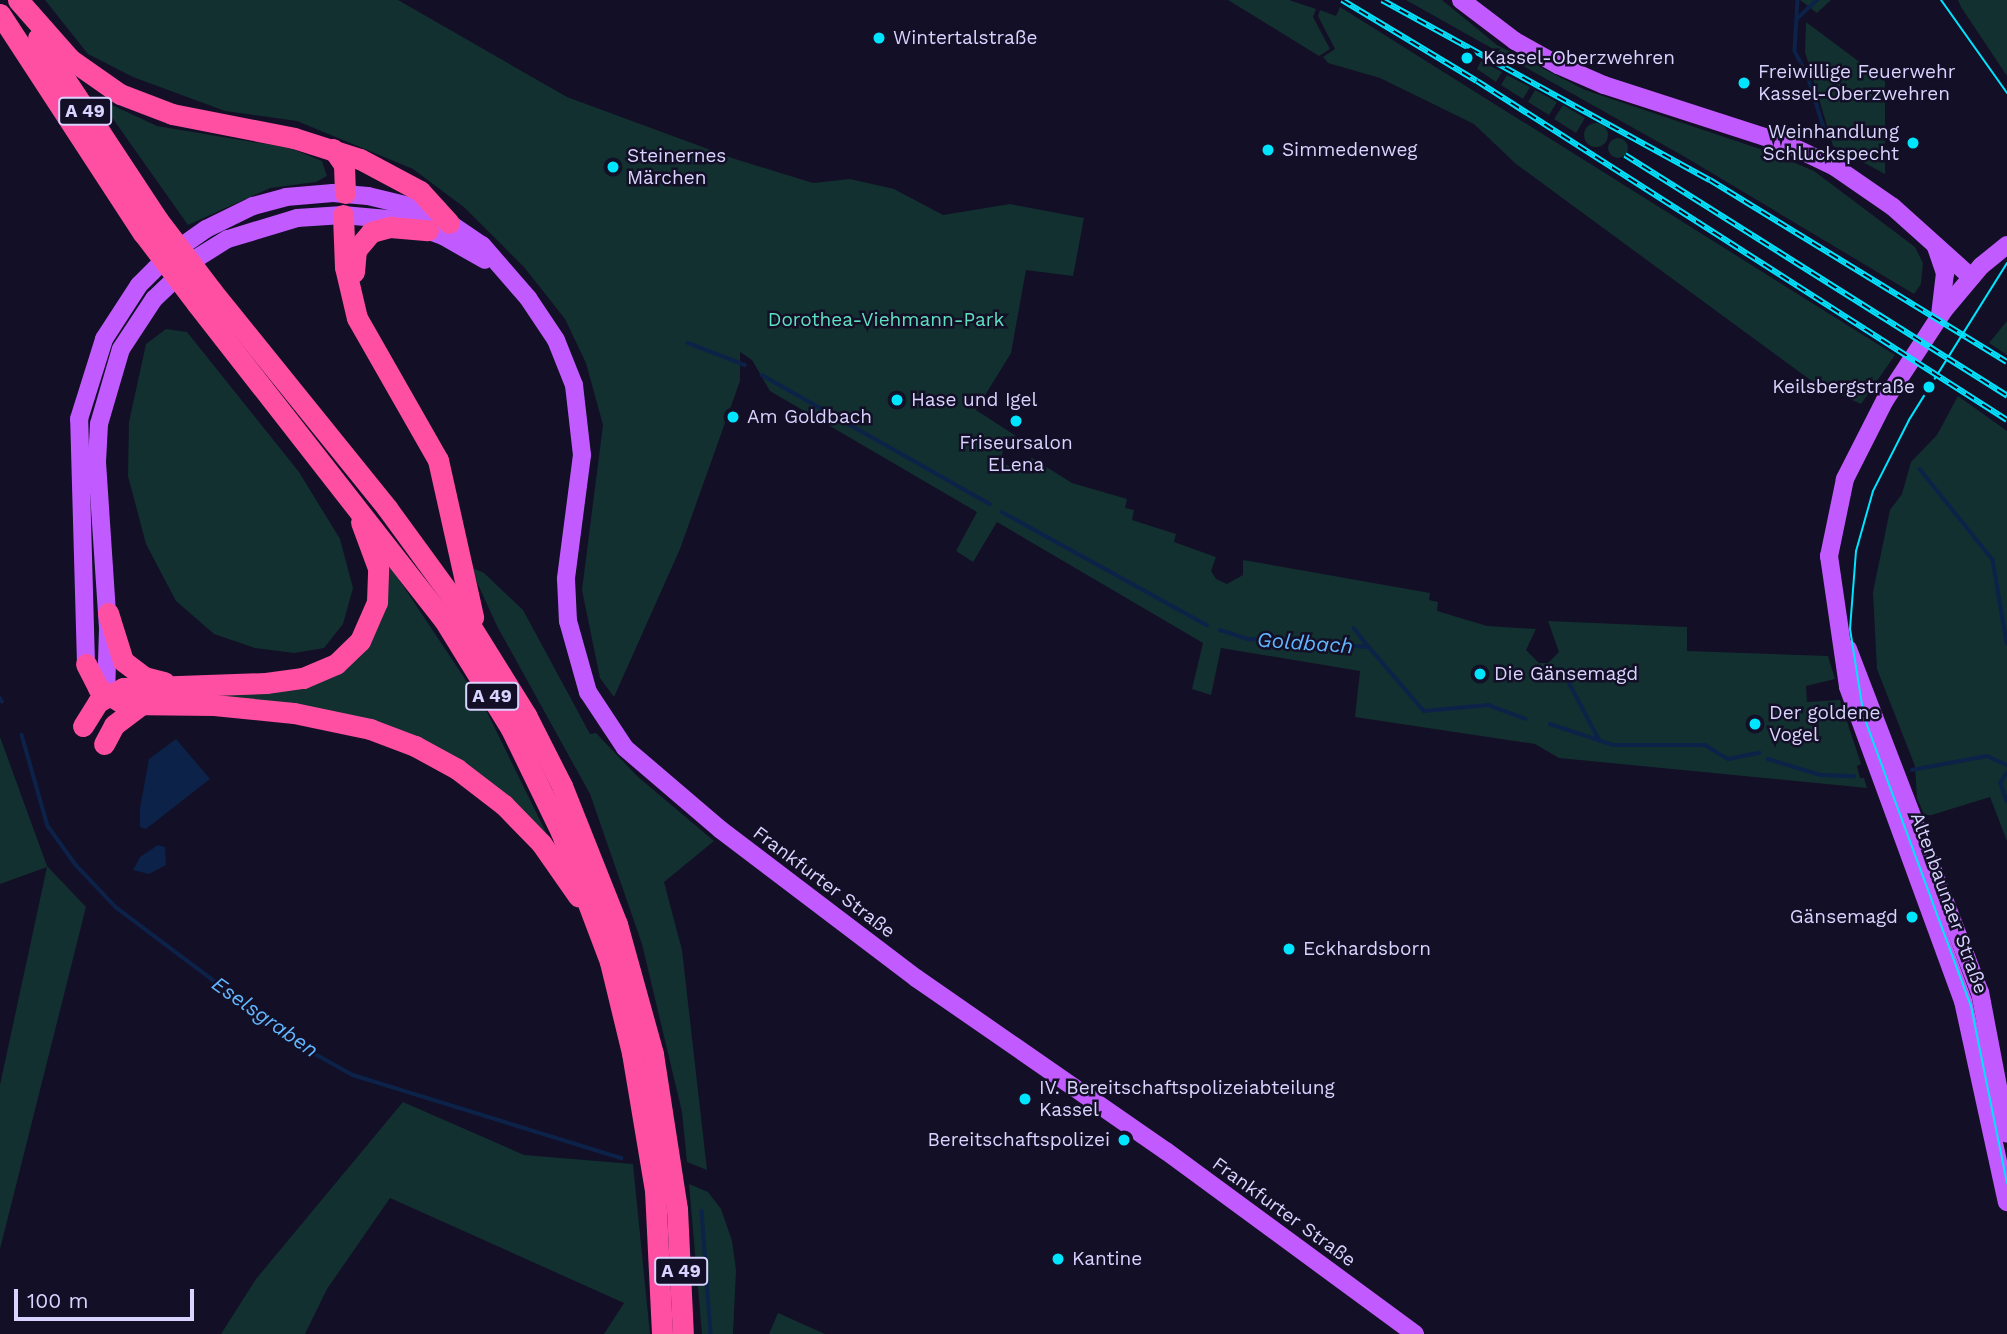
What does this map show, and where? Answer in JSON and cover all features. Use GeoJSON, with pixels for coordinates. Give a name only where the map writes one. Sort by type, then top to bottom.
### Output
{"type":"FeatureCollection","features":[{"type":"Feature","properties":{"kind":"highway"},"geometry":{"type":"LineString","coordinates":[[16,0],[71,59],[137,102],[172,114],[333,149],[410,184],[429,198],[449,223]]}},
{"type":"Feature","properties":{"kind":"highway","name":"A 49"},"geometry":{"type":"LineString","coordinates":[[16,0],[151,227]]}},
{"type":"Feature","properties":{"kind":"highway","name":"A 49"},"geometry":{"type":"LineString","coordinates":[[0,14],[151,227],[347,492],[420,585],[495,701],[546,798],[610,962],[645,1115],[655,1190],[662,1334]]}},
{"type":"Feature","properties":{"kind":"highway"},"geometry":{"type":"LineString","coordinates":[[333,149],[344,165],[345,193]]}},
{"type":"Feature","properties":{"kind":"highway"},"geometry":{"type":"LineString","coordinates":[[343,215],[352,302],[372,349],[424,428],[438,460],[478,635]]}},
{"type":"Feature","properties":{"kind":"highway"},"geometry":{"type":"LineString","coordinates":[[352,302],[355,257],[365,237],[383,228],[428,230]]}},
{"type":"Feature","properties":{"kind":"highway","name":"A 49"},"geometry":{"type":"LineString","coordinates":[[205,298],[387,508],[478,635],[545,751],[605,890],[643,1013],[666,1120],[677,1209],[683,1334]]}},
{"type":"Feature","properties":{"kind":"highway"},"geometry":{"type":"LineString","coordinates":[[83,726],[106,696],[122,688],[303,678],[326,670],[353,649],[374,612],[379,580],[372,545],[347,492]]}},
{"type":"Feature","properties":{"kind":"highway"},"geometry":{"type":"LineString","coordinates":[[108,613],[128,667],[144,677],[179,686]]}},
{"type":"Feature","properties":{"kind":"highway"},"geometry":{"type":"LineString","coordinates":[[86,664],[106,696],[141,705],[214,705],[294,713],[370,729],[415,746],[457,769],[504,805],[541,843],[597,924]]}},
{"type":"Feature","properties":{"kind":"highway"},"geometry":{"type":"LineString","coordinates":[[104,744],[114,725],[141,705]]}},
{"type":"Feature","properties":{"kind":"main road"},"geometry":{"type":"LineString","coordinates":[[1461,0],[1515,41],[1558,65],[1604,85],[1787,144],[1835,167],[1893,206],[1970,277]]}},
{"type":"Feature","properties":{"kind":"main road"},"geometry":{"type":"LineString","coordinates":[[343,215],[345,193]]}},
{"type":"Feature","properties":{"kind":"main road"},"geometry":{"type":"LineString","coordinates":[[86,664],[78,439],[86,388],[104,339],[154,270],[206,229],[269,201],[345,193],[390,200],[449,223],[482,245],[510,278]]}},
{"type":"Feature","properties":{"kind":"main road"},"geometry":{"type":"LineString","coordinates":[[106,696],[108,613],[98,482],[99,424],[113,368],[130,331],[168,284],[228,239],[276,221],[343,215],[388,218],[428,230],[469,249],[510,278]]}},
{"type":"Feature","properties":{"kind":"main road"},"geometry":{"type":"LineString","coordinates":[[1936,245],[1945,273],[1940,315]]}},
{"type":"Feature","properties":{"kind":"main road","name":"Altenbaunaer Straße"},"geometry":{"type":"LineString","coordinates":[[2007,245],[1970,277],[1940,315],[1870,428],[1838,499],[1829,556],[1848,687],[1964,1001],[2007,1202]]}},
{"type":"Feature","properties":{"kind":"main road","name":"Frankfurter Straße"},"geometry":{"type":"LineString","coordinates":[[510,278],[556,340],[574,385],[582,456],[566,579],[568,621],[588,692],[625,748],[721,830],[905,970],[1166,1151],[1415,1334]]}},
{"type":"Feature","properties":{"kind":"main road","name":"Altenbaunaer Straße"},"geometry":{"type":"LineString","coordinates":[[1837,623],[1980,992],[2007,1133]]}},
{"type":"Feature","properties":{"kind":"green space","name":"Dorothea-Viehmann-Park"},"geometry":{"type":"Polygon","coordinates":[[[45,0],[398,0],[567,97],[735,159],[813,183],[850,179],[894,189],[943,215],[1010,204],[1084,218],[1073,276],[1026,270],[1011,353],[976,410],[1016,436],[1004,442],[1001,463],[1017,469],[1032,458],[1072,483],[1127,499],[1125,508],[1134,510],[1132,520],[1176,534],[1174,542],[1216,557],[1211,571],[1216,579],[1227,584],[1243,575],[1243,560],[1430,593],[1429,600],[1438,602],[1437,611],[1487,626],[1536,629],[1526,650],[1539,663],[1548,663],[1559,652],[1548,621],[1687,627],[1687,651],[1828,656],[1835,679],[1806,686],[1807,702],[1840,700],[1861,764],[1857,766],[1860,778],[1864,778],[1867,788],[1559,758],[1535,744],[1355,717],[1360,671],[1221,648],[1211,695],[1192,689],[1203,643],[997,522],[973,562],[956,551],[977,512],[770,391],[752,360],[740,352],[740,381],[680,549],[614,697],[600,678],[582,590],[603,425],[586,363],[565,319],[524,267],[465,208],[413,169],[297,121],[225,111],[133,77],[88,54],[45,0]]]}},
{"type":"Feature","properties":{"kind":"green space"},"geometry":{"type":"Polygon","coordinates":[[[1228,0],[1289,0],[1316,9],[1313,17],[1330,49],[1319,56],[1228,0]]]}},
{"type":"Feature","properties":{"kind":"green space"},"geometry":{"type":"Polygon","coordinates":[[[1406,0],[1442,0],[1497,45],[1585,90],[1769,152],[1814,171],[1915,247],[1923,263],[1921,284],[1914,294],[1685,157],[1406,0]]]}},
{"type":"Feature","properties":{"kind":"green space"},"geometry":{"type":"Polygon","coordinates":[[[1800,0],[1831,0],[1817,13],[1800,0]]]}},
{"type":"Feature","properties":{"kind":"green space"},"geometry":{"type":"Polygon","coordinates":[[[1958,0],[2007,0],[2007,76],[1961,7],[1958,0]]]}},
{"type":"Feature","properties":{"kind":"green space"},"geometry":{"type":"Polygon","coordinates":[[[1340,7],[1895,355],[1861,404],[1813,382],[1516,164],[1474,124],[1380,78],[1328,63],[1323,57],[1335,49],[1318,16],[1320,10],[1336,16],[1340,7]]]}},
{"type":"Feature","properties":{"kind":"green space"},"geometry":{"type":"Polygon","coordinates":[[[1806,22],[1885,81],[1885,174],[1833,146],[1805,52],[1806,22]]]}},
{"type":"Feature","properties":{"kind":"green space"},"geometry":{"type":"Polygon","coordinates":[[[1481,61],[1502,72],[1496,82],[1477,69],[1481,61]]]}},
{"type":"Feature","properties":{"kind":"green space"},"geometry":{"type":"Polygon","coordinates":[[[1507,75],[1530,87],[1523,99],[1501,85],[1507,75]]]}},
{"type":"Feature","properties":{"kind":"green space"},"geometry":{"type":"Polygon","coordinates":[[[1535,90],[1557,102],[1549,115],[1528,102],[1535,90]]]}},
{"type":"Feature","properties":{"kind":"green space"},"geometry":{"type":"Polygon","coordinates":[[[99,99],[157,126],[290,148],[322,161],[327,176],[316,182],[270,188],[188,225],[99,99]]]}},
{"type":"Feature","properties":{"kind":"green space"},"geometry":{"type":"Polygon","coordinates":[[[1563,105],[1585,118],[1576,133],[1554,119],[1563,105]]]}},
{"type":"Feature","properties":{"kind":"green space"},"geometry":{"type":"Polygon","coordinates":[[[1596,123],[1607,130],[1608,135],[1601,146],[1596,147],[1585,140],[1584,135],[1591,124],[1596,123]]]}},
{"type":"Feature","properties":{"kind":"green space"},"geometry":{"type":"Polygon","coordinates":[[[1618,138],[1625,141],[1628,148],[1625,155],[1618,158],[1611,155],[1608,148],[1611,141],[1618,138]]]}},
{"type":"Feature","properties":{"kind":"green space"},"geometry":{"type":"Polygon","coordinates":[[[2007,321],[2007,355],[1989,343],[2007,321]]]}},
{"type":"Feature","properties":{"kind":"green space"},"geometry":{"type":"Polygon","coordinates":[[[166,329],[187,332],[299,472],[340,539],[353,588],[343,624],[324,648],[294,653],[255,648],[214,634],[176,601],[146,544],[128,476],[129,422],[146,344],[166,329]]]}},
{"type":"Feature","properties":{"kind":"green space"},"geometry":{"type":"Polygon","coordinates":[[[1958,396],[2007,431],[2007,841],[1990,797],[1925,817],[1917,798],[1915,766],[1877,669],[1873,592],[1890,510],[1902,494],[1911,462],[1937,435],[1958,396]]]}},
{"type":"Feature","properties":{"kind":"green space"},"geometry":{"type":"Polygon","coordinates":[[[384,557],[487,712],[556,853],[418,742],[179,699],[344,670],[371,642],[382,619],[387,594],[384,557]]]}},
{"type":"Feature","properties":{"kind":"green space"},"geometry":{"type":"Polygon","coordinates":[[[470,567],[484,573],[523,610],[590,734],[596,733],[637,776],[714,841],[664,882],[682,950],[707,1170],[687,1162],[682,1112],[642,944],[590,794],[497,626],[470,567]]]}},
{"type":"Feature","properties":{"kind":"green space"},"geometry":{"type":"Polygon","coordinates":[[[0,737],[47,866],[86,907],[0,1249],[0,1085],[47,867],[0,884],[0,737]]]}},
{"type":"Feature","properties":{"kind":"green space"},"geometry":{"type":"Polygon","coordinates":[[[403,1102],[524,1155],[633,1164],[650,1334],[604,1334],[624,1303],[390,1198],[327,1289],[305,1334],[221,1334],[256,1279],[403,1102]]]}},
{"type":"Feature","properties":{"kind":"green space"},"geometry":{"type":"Polygon","coordinates":[[[689,1184],[708,1192],[721,1209],[732,1241],[736,1270],[733,1334],[702,1334],[689,1184]]]}},
{"type":"Feature","properties":{"kind":"green space"},"geometry":{"type":"Polygon","coordinates":[[[778,1313],[825,1334],[769,1334],[778,1313]]]}},
{"type":"Feature","properties":{"kind":"water"},"geometry":{"type":"Polygon","coordinates":[[[176,739],[210,779],[146,829],[140,827],[140,808],[149,759],[176,739]]]}},
{"type":"Feature","properties":{"kind":"water"},"geometry":{"type":"Polygon","coordinates":[[[158,845],[165,847],[166,865],[149,874],[133,870],[140,857],[158,845]]]}},
{"type":"Feature","properties":{"kind":"waterway"},"geometry":{"type":"LineString","coordinates":[[1798,0],[1795,51],[1809,79],[1825,131]]}},
{"type":"Feature","properties":{"kind":"waterway"},"geometry":{"type":"LineString","coordinates":[[1797,19],[1817,0]]}},
{"type":"Feature","properties":{"kind":"waterway"},"geometry":{"type":"LineString","coordinates":[[688,343],[745,365]]}},
{"type":"Feature","properties":{"kind":"waterway","name":"Goldbach"},"geometry":{"type":"LineString","coordinates":[[762,375],[990,504]]}},
{"type":"Feature","properties":{"kind":"waterway"},"geometry":{"type":"LineString","coordinates":[[1920,469],[1993,560],[2007,643]]}},
{"type":"Feature","properties":{"kind":"waterway","name":"Goldbach"},"geometry":{"type":"LineString","coordinates":[[1002,512],[1207,625]]}},
{"type":"Feature","properties":{"kind":"waterway"},"geometry":{"type":"LineString","coordinates":[[1354,628],[1368,646]]}},
{"type":"Feature","properties":{"kind":"waterway","name":"Goldbach"},"geometry":{"type":"LineString","coordinates":[[1220,630],[1248,639],[1369,647],[1424,711],[1488,705],[1526,719]]}},
{"type":"Feature","properties":{"kind":"waterway"},"geometry":{"type":"LineString","coordinates":[[1562,669],[1600,741]]}},
{"type":"Feature","properties":{"kind":"waterway","name":"Goldbach"},"geometry":{"type":"LineString","coordinates":[[1550,724],[1614,745],[1705,745],[1728,759],[1759,753]]}},
{"type":"Feature","properties":{"kind":"waterway","name":"Eselsgraben"},"geometry":{"type":"LineString","coordinates":[[22,735],[48,826],[76,865],[117,908],[301,1046],[353,1075],[621,1158]]}},
{"type":"Feature","properties":{"kind":"waterway","name":"Goldbach"},"geometry":{"type":"LineString","coordinates":[[1912,770],[1987,756],[2007,765]]}},
{"type":"Feature","properties":{"kind":"waterway","name":"Goldbach"},"geometry":{"type":"LineString","coordinates":[[1768,759],[1821,775],[1854,776]]}},
{"type":"Feature","properties":{"kind":"waterway"},"geometry":{"type":"LineString","coordinates":[[2007,773],[2001,783],[2007,801]]}},
{"type":"Feature","properties":{"kind":"waterway","name":"Eselsgraben"},"geometry":{"type":"LineString","coordinates":[[702,1211],[711,1334]]}},
{"type":"Feature","properties":{"kind":"tram line"},"geometry":{"type":"LineString","coordinates":[[1941,0],[2007,93]]}},
{"type":"Feature","properties":{"kind":"tram line"},"geometry":{"type":"LineString","coordinates":[[2007,263],[1909,420],[1873,491],[1856,551],[1850,629],[1864,717],[1971,1006],[2007,1183]]}},
{"type":"Feature","properties":{"kind":"railway"},"geometry":{"type":"LineString","coordinates":[[1342,0],[1477,81],[2007,420]]}},
{"type":"Feature","properties":{"kind":"railway"},"geometry":{"type":"LineString","coordinates":[[1382,0],[1710,180],[2007,362]]}},
{"type":"Feature","properties":{"kind":"railway"},"geometry":{"type":"LineString","coordinates":[[1625,155],[2007,396]]}},
{"type":"Feature","properties":{"kind":"place","name":"Wintertalstraße"},"geometry":{"type":"Point","coordinates":[879,38]}},
{"type":"Feature","properties":{"kind":"place","name":"Kassel-Oberzwehren"},"geometry":{"type":"Point","coordinates":[1467,58]}},
{"type":"Feature","properties":{"kind":"place","name":"Freiwillige Feuerwehr Kassel-Oberzwehren"},"geometry":{"type":"Point","coordinates":[1744,83]}},
{"type":"Feature","properties":{"kind":"place","name":"Weinhandlung Schluckspecht"},"geometry":{"type":"Point","coordinates":[1913,143]}},
{"type":"Feature","properties":{"kind":"place","name":"Simmedenweg"},"geometry":{"type":"Point","coordinates":[1268,150]}},
{"type":"Feature","properties":{"kind":"place","name":"Steinernes Märchen"},"geometry":{"type":"Point","coordinates":[613,167]}},
{"type":"Feature","properties":{"kind":"place","name":"Keilsbergstraße"},"geometry":{"type":"Point","coordinates":[1929,387]}},
{"type":"Feature","properties":{"kind":"place","name":"Hase und Igel"},"geometry":{"type":"Point","coordinates":[897,400]}},
{"type":"Feature","properties":{"kind":"place","name":"Am Goldbach"},"geometry":{"type":"Point","coordinates":[733,417]}},
{"type":"Feature","properties":{"kind":"place","name":"Friseursalon ELena"},"geometry":{"type":"Point","coordinates":[1016,421]}},
{"type":"Feature","properties":{"kind":"place","name":"Die Gänsemagd"},"geometry":{"type":"Point","coordinates":[1480,674]}},
{"type":"Feature","properties":{"kind":"place","name":"Der goldene Vogel"},"geometry":{"type":"Point","coordinates":[1755,724]}},
{"type":"Feature","properties":{"kind":"place","name":"Gänsemagd"},"geometry":{"type":"Point","coordinates":[1912,917]}},
{"type":"Feature","properties":{"kind":"place","name":"Eckhardsborn"},"geometry":{"type":"Point","coordinates":[1289,949]}},
{"type":"Feature","properties":{"kind":"place","name":"IV. Bereitschaftspolizeiabteilung Kassel"},"geometry":{"type":"Point","coordinates":[1025,1099]}},
{"type":"Feature","properties":{"kind":"place","name":"Bereitschaftspolizei"},"geometry":{"type":"Point","coordinates":[1124,1140]}},
{"type":"Feature","properties":{"kind":"place","name":"Kantine"},"geometry":{"type":"Point","coordinates":[1058,1259]}}]}
